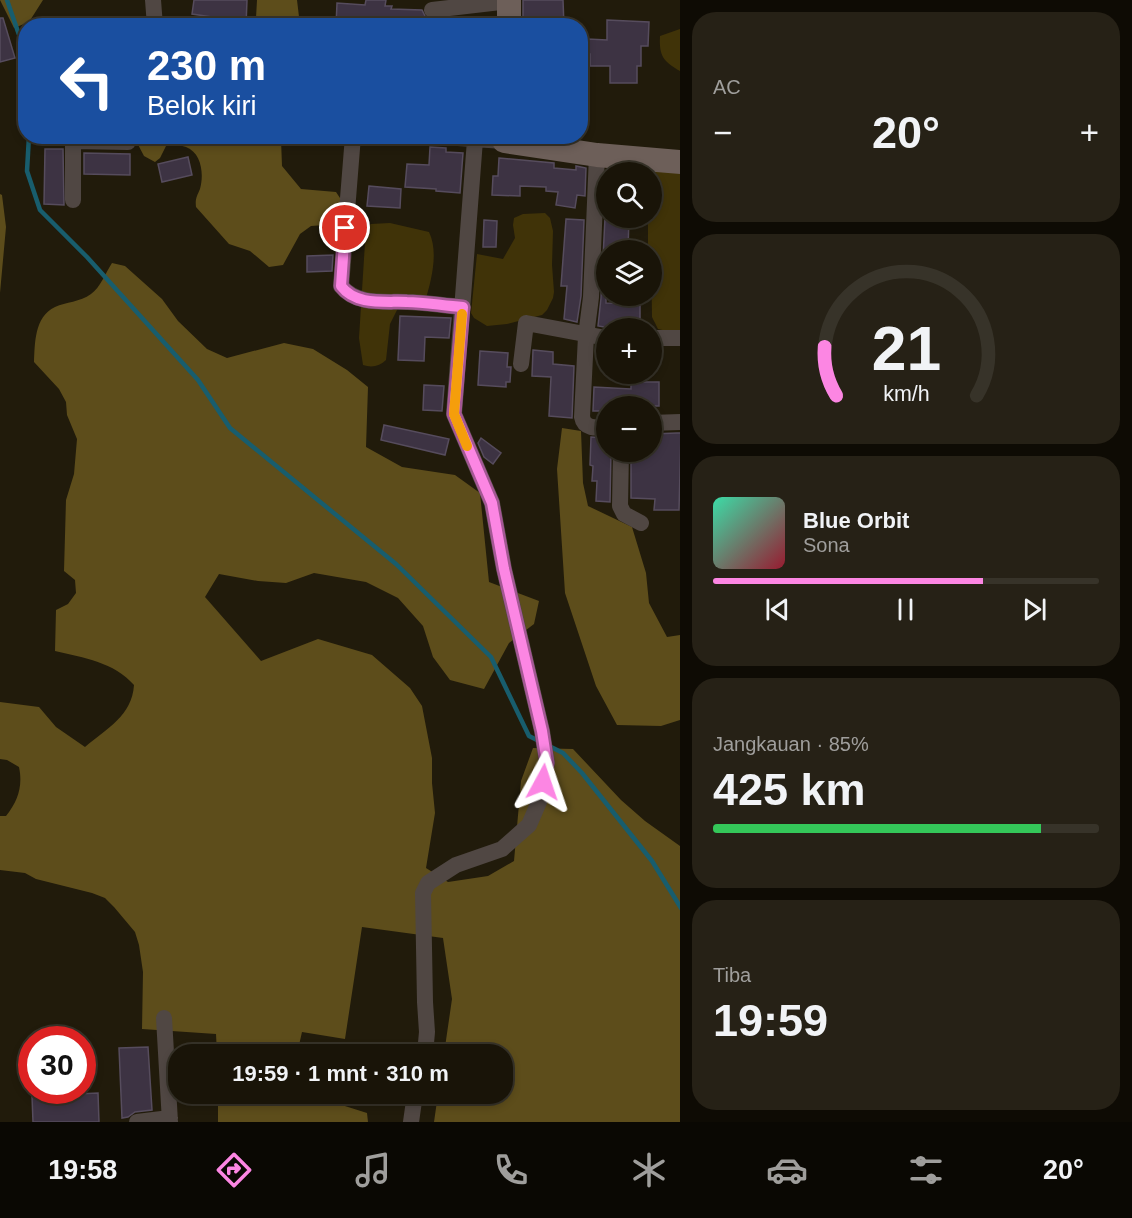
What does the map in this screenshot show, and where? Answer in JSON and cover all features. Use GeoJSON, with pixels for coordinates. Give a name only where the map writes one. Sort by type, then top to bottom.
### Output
{"type":"FeatureCollection","features":[{"type":"Feature","properties":{"kind":"street"},"geometry":{"type":"LineString","coordinates":[[153,0],[154,18]]}},
{"type":"Feature","properties":{"kind":"street"},"geometry":{"type":"LineString","coordinates":[[432,10],[509,0],[509,18]]}},
{"type":"Feature","properties":{"kind":"street"},"geometry":{"type":"LineString","coordinates":[[73,144],[73,200]]}},
{"type":"Feature","properties":{"kind":"street"},"geometry":{"type":"LineString","coordinates":[[352,144],[341,286],[347,293],[374,302],[407,302],[463,307]]}},
{"type":"Feature","properties":{"kind":"street"},"geometry":{"type":"LineString","coordinates":[[426,1044],[423,893],[428,883],[456,865],[502,849],[529,825],[539,802],[547,763],[542,731],[504,569],[492,503],[454,414],[475,144]]}},
{"type":"Feature","properties":{"kind":"street"},"geometry":{"type":"LineString","coordinates":[[533,144],[597,155],[680,162]]}},
{"type":"Feature","properties":{"kind":"street"},"geometry":{"type":"LineString","coordinates":[[596,428],[592,428],[583,422],[597,155]]}},
{"type":"Feature","properties":{"kind":"street"},"geometry":{"type":"LineString","coordinates":[[520,364],[526,323],[596,337]]}},
{"type":"Feature","properties":{"kind":"street"},"geometry":{"type":"LineString","coordinates":[[662,338],[680,338]]}},
{"type":"Feature","properties":{"kind":"street"},"geometry":{"type":"LineString","coordinates":[[662,423],[680,422]]}},
{"type":"Feature","properties":{"kind":"street"},"geometry":{"type":"LineString","coordinates":[[621,462],[619,497],[621,510],[630,518],[641,523]]}},
{"type":"Feature","properties":{"kind":"street"},"geometry":{"type":"LineString","coordinates":[[137,1122],[170,1120],[164,1018]]}},
{"type":"Feature","properties":{"kind":"street"},"geometry":{"type":"LineString","coordinates":[[411,1122],[414,1104]]}},
{"type":"Feature","properties":{"kind":"shaded area"},"geometry":{"type":"Polygon","coordinates":[[[0,0],[43,0],[32,18],[18,18],[18,26],[14,28],[0,0]]]}},
{"type":"Feature","properties":{"kind":"shaded area"},"geometry":{"type":"Polygon","coordinates":[[[257,0],[297,0],[299,18],[256,18],[257,0]]]}},
{"type":"Feature","properties":{"kind":"shaded area"},"geometry":{"type":"Polygon","coordinates":[[[680,29],[680,71],[663,57],[660,36],[680,29]]]}},
{"type":"Feature","properties":{"kind":"shaded area"},"geometry":{"type":"Polygon","coordinates":[[[138,144],[167,144],[160,158],[155,162],[144,156],[138,144]]]}},
{"type":"Feature","properties":{"kind":"shaded area"},"geometry":{"type":"Polygon","coordinates":[[[167,144],[281,144],[282,166],[301,189],[336,192],[340,198],[340,224],[311,226],[300,234],[283,265],[269,267],[250,251],[229,244],[196,207],[201,183],[201,165],[195,154],[184,146],[167,144]]]}},
{"type":"Feature","properties":{"kind":"shaded area"},"geometry":{"type":"Polygon","coordinates":[[[662,169],[680,172],[680,332],[662,330],[662,318],[652,317],[652,306],[662,306],[662,240],[648,240],[648,228],[662,228],[662,169]]]}},
{"type":"Feature","properties":{"kind":"shaded area"},"geometry":{"type":"Polygon","coordinates":[[[0,194],[6,227],[0,293],[0,194]]]}},
{"type":"Feature","properties":{"kind":"shaded area"},"geometry":{"type":"Polygon","coordinates":[[[545,213],[550,218],[553,231],[554,292],[547,310],[542,315],[507,324],[487,326],[474,318],[471,313],[477,254],[503,259],[515,238],[514,218],[523,214],[545,213]]]}},
{"type":"Feature","properties":{"kind":"shaded area"},"geometry":{"type":"Polygon","coordinates":[[[390,223],[429,232],[434,258],[432,276],[425,302],[399,306],[390,324],[386,360],[376,366],[366,366],[363,365],[359,338],[366,227],[371,224],[390,223]]]}},
{"type":"Feature","properties":{"kind":"shaded area"},"geometry":{"type":"Polygon","coordinates":[[[112,263],[125,266],[162,299],[178,321],[207,349],[227,358],[284,343],[313,349],[347,370],[368,387],[366,447],[402,467],[455,475],[480,493],[489,582],[539,601],[534,624],[509,643],[484,689],[450,680],[433,657],[423,626],[398,598],[366,582],[314,573],[286,583],[219,574],[205,597],[261,661],[318,639],[372,655],[410,688],[422,706],[432,758],[435,813],[426,868],[448,882],[488,876],[514,861],[521,781],[533,748],[573,749],[621,800],[645,821],[680,846],[680,1122],[434,1122],[437,1104],[513,1104],[513,1044],[445,1044],[452,999],[443,938],[362,927],[345,1039],[302,1032],[299,1044],[216,1044],[216,1034],[142,1029],[143,972],[139,945],[135,932],[114,907],[105,898],[92,893],[36,879],[25,873],[0,870],[0,816],[6,816],[14,805],[20,781],[19,767],[0,759],[0,702],[39,707],[56,727],[85,747],[123,713],[129,705],[134,685],[108,666],[55,651],[56,610],[68,604],[76,593],[75,580],[64,571],[66,500],[74,474],[77,439],[67,415],[66,402],[59,389],[34,362],[35,347],[39,324],[48,311],[82,299],[91,294],[100,284],[112,263]]]}},
{"type":"Feature","properties":{"kind":"shaded area"},"geometry":{"type":"Polygon","coordinates":[[[562,428],[581,431],[583,483],[588,506],[632,527],[646,573],[649,603],[667,637],[680,635],[680,720],[661,726],[617,725],[596,686],[565,593],[557,469],[562,428]]]}},
{"type":"Feature","properties":{"kind":"shaded area"},"geometry":{"type":"Polygon","coordinates":[[[218,1104],[339,1104],[367,1113],[368,1122],[218,1122],[218,1104]]]}},
{"type":"Feature","properties":{"kind":"building"},"geometry":{"type":"Polygon","coordinates":[[[194,0],[247,0],[246,18],[218,18],[192,14],[194,0]]]}},
{"type":"Feature","properties":{"kind":"building"},"geometry":{"type":"Polygon","coordinates":[[[366,0],[386,0],[385,6],[392,6],[391,9],[422,10],[426,18],[336,18],[337,3],[365,5],[366,0]]]}},
{"type":"Feature","properties":{"kind":"building"},"geometry":{"type":"Polygon","coordinates":[[[523,0],[563,0],[564,18],[523,18],[523,0]]]}},
{"type":"Feature","properties":{"kind":"building"},"geometry":{"type":"Polygon","coordinates":[[[0,18],[3,18],[15,58],[0,62],[0,18]]]}},
{"type":"Feature","properties":{"kind":"building"},"geometry":{"type":"Polygon","coordinates":[[[607,20],[649,22],[648,46],[641,46],[641,66],[637,66],[637,83],[610,83],[610,66],[590,66],[588,39],[607,40],[607,20]]]}},
{"type":"Feature","properties":{"kind":"building"},"geometry":{"type":"Polygon","coordinates":[[[430,147],[446,148],[446,152],[463,153],[460,193],[405,187],[407,164],[429,165],[430,147]]]}},
{"type":"Feature","properties":{"kind":"building"},"geometry":{"type":"Polygon","coordinates":[[[45,149],[63,149],[64,205],[44,204],[45,149]]]}},
{"type":"Feature","properties":{"kind":"building"},"geometry":{"type":"Polygon","coordinates":[[[84,153],[130,154],[130,175],[84,174],[84,153]]]}},
{"type":"Feature","properties":{"kind":"building"},"geometry":{"type":"Polygon","coordinates":[[[188,157],[192,175],[162,182],[158,164],[188,157]]]}},
{"type":"Feature","properties":{"kind":"building"},"geometry":{"type":"Polygon","coordinates":[[[499,158],[554,163],[554,168],[576,170],[576,166],[586,168],[585,196],[577,195],[575,208],[556,205],[558,192],[546,191],[546,187],[520,186],[520,196],[492,195],[493,176],[498,176],[499,158]]]}},
{"type":"Feature","properties":{"kind":"building"},"geometry":{"type":"Polygon","coordinates":[[[369,186],[401,189],[400,208],[367,206],[369,186]]]}},
{"type":"Feature","properties":{"kind":"building"},"geometry":{"type":"Polygon","coordinates":[[[566,219],[584,220],[581,296],[577,322],[564,319],[567,286],[561,286],[566,219]]]}},
{"type":"Feature","properties":{"kind":"building"},"geometry":{"type":"Polygon","coordinates":[[[484,220],[497,221],[496,247],[483,247],[484,220]]]}},
{"type":"Feature","properties":{"kind":"building"},"geometry":{"type":"Polygon","coordinates":[[[604,228],[629,228],[628,240],[604,240],[604,228]]]}},
{"type":"Feature","properties":{"kind":"building"},"geometry":{"type":"Polygon","coordinates":[[[333,255],[332,271],[307,272],[307,256],[333,255]]]}},
{"type":"Feature","properties":{"kind":"building"},"geometry":{"type":"Polygon","coordinates":[[[600,306],[640,306],[640,318],[599,318],[600,306]]]}},
{"type":"Feature","properties":{"kind":"building"},"geometry":{"type":"Polygon","coordinates":[[[400,316],[451,318],[449,338],[425,337],[424,361],[398,360],[400,316]]]}},
{"type":"Feature","properties":{"kind":"building"},"geometry":{"type":"Polygon","coordinates":[[[533,350],[553,352],[553,364],[574,366],[572,418],[549,416],[551,377],[532,376],[533,350]]]}},
{"type":"Feature","properties":{"kind":"building"},"geometry":{"type":"Polygon","coordinates":[[[480,351],[508,353],[507,367],[511,367],[510,382],[506,382],[506,387],[478,385],[480,351]]]}},
{"type":"Feature","properties":{"kind":"building"},"geometry":{"type":"Polygon","coordinates":[[[631,384],[659,384],[659,396],[596,396],[596,411],[593,411],[594,387],[631,389],[631,384]]]}},
{"type":"Feature","properties":{"kind":"building"},"geometry":{"type":"Polygon","coordinates":[[[424,385],[444,386],[442,411],[423,410],[424,385]]]}},
{"type":"Feature","properties":{"kind":"building"},"geometry":{"type":"Polygon","coordinates":[[[384,425],[449,439],[445,455],[381,440],[384,425]]]}},
{"type":"Feature","properties":{"kind":"building"},"geometry":{"type":"Polygon","coordinates":[[[680,433],[679,510],[654,510],[655,499],[631,498],[631,462],[662,462],[662,434],[680,433]]]}},
{"type":"Feature","properties":{"kind":"building"},"geometry":{"type":"Polygon","coordinates":[[[591,437],[596,437],[596,462],[611,462],[610,502],[596,501],[597,481],[592,481],[593,466],[590,465],[591,437]]]}},
{"type":"Feature","properties":{"kind":"building"},"geometry":{"type":"Polygon","coordinates":[[[481,438],[501,453],[493,464],[484,457],[478,443],[481,438]]]}},
{"type":"Feature","properties":{"kind":"building"},"geometry":{"type":"Polygon","coordinates":[[[148,1047],[152,1110],[135,1112],[122,1118],[119,1048],[148,1047]]]}},
{"type":"Feature","properties":{"kind":"building"},"geometry":{"type":"Polygon","coordinates":[[[96,1093],[98,1093],[99,1122],[33,1122],[32,1104],[96,1104],[96,1093]]]}},
{"type":"Feature","properties":{"kind":"waterway"},"geometry":{"type":"LineString","coordinates":[[7,0],[18,32]]}},
{"type":"Feature","properties":{"kind":"waterway"},"geometry":{"type":"LineString","coordinates":[[29,144],[27,171],[40,210],[87,257],[198,380],[230,428],[396,564],[491,657],[529,736],[539,741]]}},
{"type":"Feature","properties":{"kind":"waterway"},"geometry":{"type":"LineString","coordinates":[[549,746],[563,753],[582,773],[652,861],[680,906]]}},
{"type":"Feature","properties":{"kind":"slow traffic"},"geometry":{"type":"LineString","coordinates":[[462,314],[454,414],[467,446]]}},
{"type":"Feature","properties":{"kind":"route"},"geometry":{"type":"LineString","coordinates":[[345,228],[341,286],[347,293],[374,302],[407,302],[463,307],[454,414],[492,503],[504,569],[542,731],[547,763],[543,782]]}}]}
